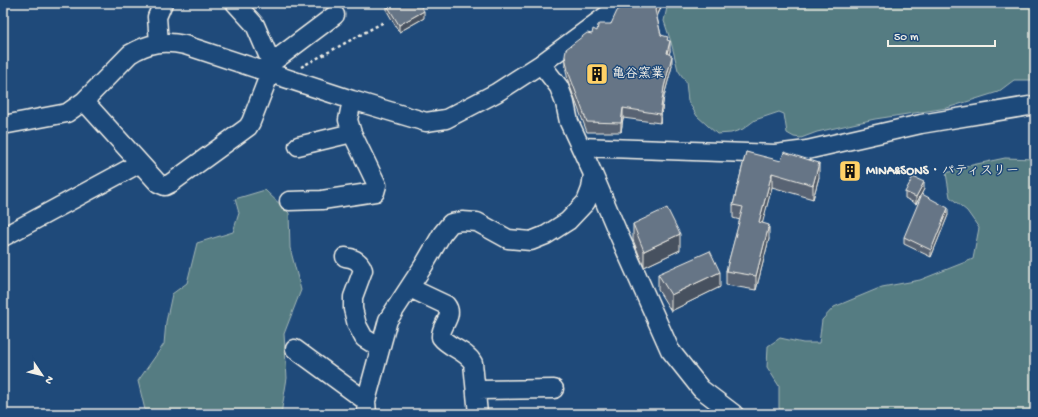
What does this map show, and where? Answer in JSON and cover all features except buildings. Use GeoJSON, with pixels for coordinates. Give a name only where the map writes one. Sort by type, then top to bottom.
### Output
{"type":"FeatureCollection","features":[{"type":"Feature","properties":{"kind":"street"},"geometry":{"type":"LineString","coordinates":[[159,43],[157,17],[158,11],[163,3]]}},
{"type":"Feature","properties":{"kind":"street"},"geometry":{"type":"LineString","coordinates":[[235,3],[255,25],[271,71]]}},
{"type":"Feature","properties":{"kind":"street"},"geometry":{"type":"LineString","coordinates":[[3,125],[67,113],[84,101],[130,54],[137,50],[159,43],[172,42],[271,71],[352,100],[426,122],[446,119],[496,93],[541,64],[614,10],[615,3]]}},
{"type":"Feature","properties":{"kind":"street"},"geometry":{"type":"LineString","coordinates":[[84,101],[158,183],[164,186],[168,185],[248,127],[271,71],[335,15]]}},
{"type":"Feature","properties":{"kind":"street"},"geometry":{"type":"LineString","coordinates":[[541,64],[559,87],[565,103],[569,122],[670,350],[701,388],[734,414]]}},
{"type":"Feature","properties":{"kind":"street"},"geometry":{"type":"LineString","coordinates":[[289,201],[322,200],[375,192],[376,185],[352,133],[348,120],[352,100]]}},
{"type":"Feature","properties":{"kind":"street"},"geometry":{"type":"LineString","coordinates":[[581,147],[775,154],[807,150],[921,124],[1035,105]]}},
{"type":"Feature","properties":{"kind":"street"},"geometry":{"type":"LineString","coordinates":[[298,146],[352,133]]}},
{"type":"Feature","properties":{"kind":"street"},"geometry":{"type":"LineString","coordinates":[[3,237],[140,163]]}},
{"type":"Feature","properties":{"kind":"street"},"geometry":{"type":"LineString","coordinates":[[295,350],[367,408],[380,348],[388,320],[410,288],[442,234],[451,224],[462,221],[477,222],[508,239],[531,241],[546,235],[568,221],[586,202],[591,189],[593,174]]}},
{"type":"Feature","properties":{"kind":"street"},"geometry":{"type":"LineString","coordinates":[[345,258],[356,260],[363,270],[353,302],[357,325],[364,338]]}},
{"type":"Feature","properties":{"kind":"street"},"geometry":{"type":"LineString","coordinates":[[410,288],[446,305],[448,308],[449,316],[441,332],[441,336],[445,341],[471,359],[474,367],[477,390],[478,414]]}},
{"type":"Feature","properties":{"kind":"street"},"geometry":{"type":"LineString","coordinates":[[344,297],[344,311],[349,324],[354,331],[380,348]]}},
{"type":"Feature","properties":{"kind":"street"},"geometry":{"type":"LineString","coordinates":[[477,390],[554,389]]}},
{"type":"Feature","properties":{"kind":"path"},"geometry":{"type":"LineString","coordinates":[[271,71],[384,22]]}},
{"type":"Feature","properties":{"kind":"green space"},"geometry":{"type":"Polygon","coordinates":[[[668,3],[1035,3],[1035,80],[1014,80],[998,92],[947,108],[875,119],[817,132],[801,138],[794,137],[787,133],[784,114],[779,112],[755,120],[743,129],[731,133],[717,134],[697,116],[688,101],[686,82],[678,70],[664,21],[668,3]]]}},
{"type":"Feature","properties":{"kind":"green space"},"geometry":{"type":"Polygon","coordinates":[[[1005,158],[1035,159],[1035,414],[783,414],[779,408],[779,386],[767,367],[768,346],[780,338],[803,343],[819,343],[822,320],[834,307],[882,287],[920,280],[973,259],[979,228],[967,211],[950,197],[946,173],[972,165],[1005,158]]]}},
{"type":"Feature","properties":{"kind":"green space"},"geometry":{"type":"Polygon","coordinates":[[[265,190],[289,213],[290,248],[301,290],[284,334],[287,378],[281,414],[146,414],[138,381],[164,344],[166,322],[172,294],[187,283],[197,243],[233,232],[239,213],[235,199],[265,190]]]}},
{"type":"Feature","properties":{"kind":"place","name":"亀谷窯業"},"geometry":{"type":"Point","coordinates":[597,74]}},
{"type":"Feature","properties":{"kind":"place","name":"MINA&SONS・パティスリー"},"geometry":{"type":"Point","coordinates":[850,171]}}]}
